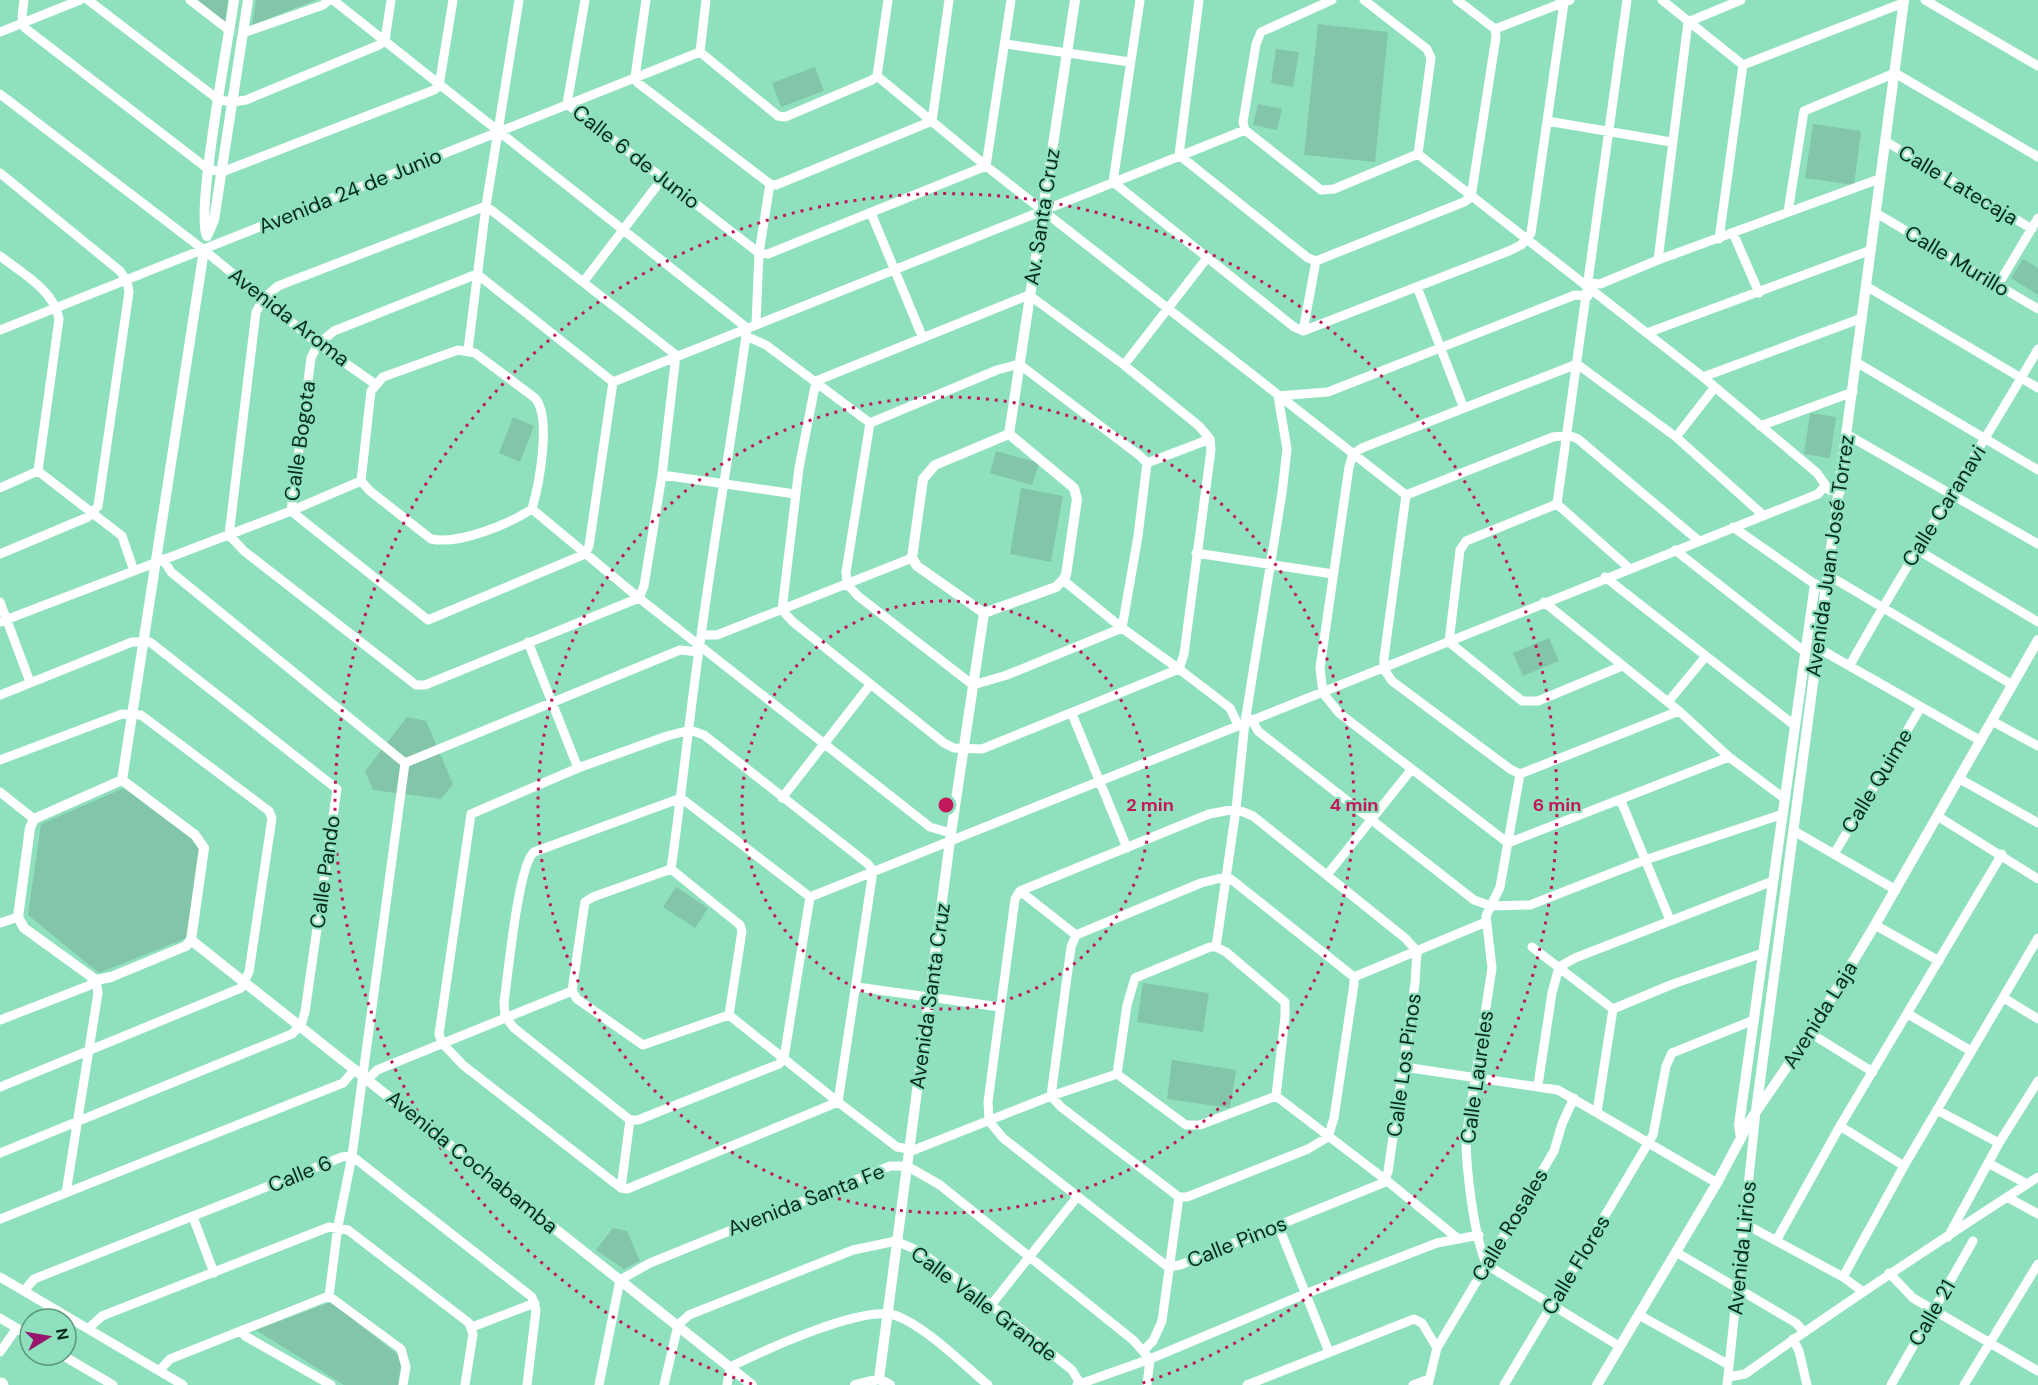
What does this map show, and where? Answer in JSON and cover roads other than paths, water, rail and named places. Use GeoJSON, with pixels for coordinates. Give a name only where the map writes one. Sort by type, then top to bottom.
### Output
{"type":"FeatureCollection","features":[{"type":"Feature","properties":{"kind":"street"},"geometry":{"type":"LineString","coordinates":[[24,0],[23,23],[25,28],[116,101],[208,170],[222,172],[327,133],[439,86]]}},
{"type":"Feature","properties":{"kind":"street"},"geometry":{"type":"LineString","coordinates":[[0,32],[80,0]]}},
{"type":"Feature","properties":{"kind":"street"},"geometry":{"type":"LineString","coordinates":[[88,0],[219,100],[233,102],[246,100],[379,45],[385,40],[391,0]]}},
{"type":"Feature","properties":{"kind":"street"},"geometry":{"type":"LineString","coordinates":[[190,0],[230,31]]}},
{"type":"Feature","properties":{"kind":"street"},"geometry":{"type":"LineString","coordinates":[[207,236],[204,227],[208,170],[234,0]]}},
{"type":"Feature","properties":{"kind":"street"},"geometry":{"type":"LineString","coordinates":[[122,780],[142,640],[160,561],[204,250],[214,220],[248,0]]}},
{"type":"Feature","properties":{"kind":"street"},"geometry":{"type":"LineString","coordinates":[[243,33],[331,0],[385,40],[439,86],[750,329],[766,345],[870,423]]}},
{"type":"Feature","properties":{"kind":"street"},"geometry":{"type":"LineString","coordinates":[[439,86],[453,0]]}},
{"type":"Feature","properties":{"kind":"street"},"geometry":{"type":"LineString","coordinates":[[468,350],[486,206],[519,0]]}},
{"type":"Feature","properties":{"kind":"street","name":"Calle 6 de Junio"},"geometry":{"type":"LineString","coordinates":[[585,0],[567,104],[759,253]]}},
{"type":"Feature","properties":{"kind":"street"},"geometry":{"type":"LineString","coordinates":[[646,0],[634,76],[638,83],[770,184],[776,185],[932,121]]}},
{"type":"Feature","properties":{"kind":"street"},"geometry":{"type":"LineString","coordinates":[[706,0],[699,52],[778,116],[785,117],[877,76],[888,0]]}},
{"type":"Feature","properties":{"kind":"street"},"geometry":{"type":"LineString","coordinates":[[932,121],[949,0]]}},
{"type":"Feature","properties":{"kind":"street"},"geometry":{"type":"LineString","coordinates":[[986,166],[1011,0]]}},
{"type":"Feature","properties":{"kind":"street","name":"Av. Santa Cruz"},"geometry":{"type":"LineString","coordinates":[[1009,434],[1075,0]]}},
{"type":"Feature","properties":{"kind":"street"},"geometry":{"type":"LineString","coordinates":[[1113,182],[1140,0]]}},
{"type":"Feature","properties":{"kind":"street"},"geometry":{"type":"LineString","coordinates":[[1179,155],[1199,0]]}},
{"type":"Feature","properties":{"kind":"street"},"geometry":{"type":"LineString","coordinates":[[1332,0],[1261,33],[1256,44],[1243,122],[1245,130],[1321,190],[1334,189],[1418,154]]}},
{"type":"Feature","properties":{"kind":"street"},"geometry":{"type":"LineString","coordinates":[[1364,0],[1427,49],[1431,58],[1418,154]]}},
{"type":"Feature","properties":{"kind":"street"},"geometry":{"type":"LineString","coordinates":[[1457,0],[1495,29]]}},
{"type":"Feature","properties":{"kind":"street"},"geometry":{"type":"LineString","coordinates":[[1557,504],[1589,289],[1627,0]]}},
{"type":"Feature","properties":{"kind":"street"},"geometry":{"type":"LineString","coordinates":[[1662,0],[1743,65]]}},
{"type":"Feature","properties":{"kind":"street"},"geometry":{"type":"LineString","coordinates":[[1688,22],[1741,0]]}},
{"type":"Feature","properties":{"kind":"street"},"geometry":{"type":"LineString","coordinates":[[1925,0],[2038,66]]}},
{"type":"Feature","properties":{"kind":"street"},"geometry":{"type":"LineString","coordinates":[[1113,182],[1294,327],[1303,331],[1509,251],[1528,239],[1565,1]]}},
{"type":"Feature","properties":{"kind":"street"},"geometry":{"type":"LineString","coordinates":[[1495,29],[1565,1]]}},
{"type":"Feature","properties":{"kind":"street"},"geometry":{"type":"LineString","coordinates":[[1743,65],[1903,2]]}},
{"type":"Feature","properties":{"kind":"street","name":"Avenida Juan José Torrez"},"geometry":{"type":"LineString","coordinates":[[1756,1111],[1840,492],[1903,2]]}},
{"type":"Feature","properties":{"kind":"street"},"geometry":{"type":"LineString","coordinates":[[1658,260],[1671,142],[1688,22]]}},
{"type":"Feature","properties":{"kind":"street"},"geometry":{"type":"LineString","coordinates":[[1179,155],[1308,258],[1316,261],[1464,202],[1471,197],[1476,179],[1495,29]]}},
{"type":"Feature","properties":{"kind":"street"},"geometry":{"type":"LineString","coordinates":[[1006,44],[1130,62]]}},
{"type":"Feature","properties":{"kind":"street","name":"Avenida 24 de Junio"},"geometry":{"type":"LineString","coordinates":[[0,330],[699,52]]}},
{"type":"Feature","properties":{"kind":"street"},"geometry":{"type":"LineString","coordinates":[[1719,239],[1743,65]]}},
{"type":"Feature","properties":{"kind":"street"},"geometry":{"type":"LineString","coordinates":[[1788,212],[1804,111],[1895,73],[2038,157]]}},
{"type":"Feature","properties":{"kind":"street"},"geometry":{"type":"LineString","coordinates":[[877,76],[1044,212],[1169,307],[1278,396],[1406,495]]}},
{"type":"Feature","properties":{"kind":"street","name":"Avenida Aroma"},"geometry":{"type":"LineString","coordinates":[[0,94],[204,250],[318,344],[375,384]]}},
{"type":"Feature","properties":{"kind":"street"},"geometry":{"type":"LineString","coordinates":[[1547,121],[1671,142]]}},
{"type":"Feature","properties":{"kind":"street"},"geometry":{"type":"LineString","coordinates":[[613,382],[1245,130]]}},
{"type":"Feature","properties":{"kind":"street","name":"Calle Latecaja"},"geometry":{"type":"LineString","coordinates":[[1885,141],[2032,229]]}},
{"type":"Feature","properties":{"kind":"street"},"geometry":{"type":"LineString","coordinates":[[1418,154],[1703,377],[1817,473],[1824,486],[1829,490],[1840,492]]}},
{"type":"Feature","properties":{"kind":"street"},"geometry":{"type":"LineString","coordinates":[[759,253],[768,254],[986,166]]}},
{"type":"Feature","properties":{"kind":"street"},"geometry":{"type":"LineString","coordinates":[[0,173],[120,271],[127,281],[129,292],[98,506],[93,513],[0,554]]}},
{"type":"Feature","properties":{"kind":"street"},"geometry":{"type":"LineString","coordinates":[[584,281],[662,179]]}},
{"type":"Feature","properties":{"kind":"street"},"geometry":{"type":"LineString","coordinates":[[1278,396],[1328,392],[1658,260],[1880,179]]}},
{"type":"Feature","properties":{"kind":"street"},"geometry":{"type":"LineString","coordinates":[[671,869],[700,644],[725,484],[730,433],[750,329],[770,184]]}},
{"type":"Feature","properties":{"kind":"street"},"geometry":{"type":"LineString","coordinates":[[486,206],[676,355]]}},
{"type":"Feature","properties":{"kind":"street"},"geometry":{"type":"LineString","coordinates":[[229,535],[256,312],[264,298],[278,286],[486,206]]}},
{"type":"Feature","properties":{"kind":"street"},"geometry":{"type":"LineString","coordinates":[[871,213],[922,336]]}},
{"type":"Feature","properties":{"kind":"street","name":"Calle Murillo"},"geometry":{"type":"LineString","coordinates":[[1876,213],[2038,309]]}},
{"type":"Feature","properties":{"kind":"street"},"geometry":{"type":"LineString","coordinates":[[1998,285],[2038,218]]}},
{"type":"Feature","properties":{"kind":"street"},"geometry":{"type":"LineString","coordinates":[[1733,233],[1759,292]]}},
{"type":"Feature","properties":{"kind":"street"},"geometry":{"type":"LineString","coordinates":[[1647,333],[1871,250]]}},
{"type":"Feature","properties":{"kind":"street"},"geometry":{"type":"LineString","coordinates":[[0,256],[50,296],[57,307],[60,319],[38,471]]}},
{"type":"Feature","properties":{"kind":"street"},"geometry":{"type":"LineString","coordinates":[[1124,365],[1207,258]]}},
{"type":"Feature","properties":{"kind":"street"},"geometry":{"type":"LineString","coordinates":[[1303,331],[1316,261]]}},
{"type":"Feature","properties":{"kind":"street"},"geometry":{"type":"LineString","coordinates":[[318,344],[334,331],[477,274]]}},
{"type":"Feature","properties":{"kind":"street"},"geometry":{"type":"LineString","coordinates":[[477,274],[613,382]]}},
{"type":"Feature","properties":{"kind":"street"},"geometry":{"type":"LineString","coordinates":[[1866,286],[2038,388]]}},
{"type":"Feature","properties":{"kind":"street"},"geometry":{"type":"LineString","coordinates":[[1417,287],[1463,406]]}},
{"type":"Feature","properties":{"kind":"street"},"geometry":{"type":"LineString","coordinates":[[1029,295],[1124,365],[1199,426],[1210,439],[1184,654],[1179,669],[982,749],[963,750],[944,743],[870,685],[793,622],[782,610],[795,494],[816,381],[922,336],[1029,295]]}},
{"type":"Feature","properties":{"kind":"street"},"geometry":{"type":"LineString","coordinates":[[1703,377],[1862,318]]}},
{"type":"Feature","properties":{"kind":"street","name":"Calle Bogota"},"geometry":{"type":"LineString","coordinates":[[318,344],[311,358],[291,512],[428,620],[585,554]]}},
{"type":"Feature","properties":{"kind":"street","name":"Calle Caranavi"},"geometry":{"type":"LineString","coordinates":[[1850,665],[1916,549],[1985,440],[2038,349]]}},
{"type":"Feature","properties":{"kind":"street"},"geometry":{"type":"LineString","coordinates":[[458,350],[468,350],[540,404],[544,423],[532,509],[469,536],[442,542],[431,539],[370,491],[361,481],[371,391],[375,384],[383,377],[458,350]]}},
{"type":"Feature","properties":{"kind":"street"},"geometry":{"type":"LineString","coordinates":[[229,535],[244,551],[416,686],[425,685],[639,598],[644,586],[662,475],[676,355]]}},
{"type":"Feature","properties":{"kind":"street"},"geometry":{"type":"LineString","coordinates":[[1856,362],[2038,470]]}},
{"type":"Feature","properties":{"kind":"street"},"geometry":{"type":"LineString","coordinates":[[870,423],[996,370],[1019,364],[1147,463]]}},
{"type":"Feature","properties":{"kind":"street"},"geometry":{"type":"LineString","coordinates":[[1577,364],[1463,406],[1362,448],[1353,454],[1320,668],[1323,693],[1339,713],[1508,843],[1621,801],[1729,757]]}},
{"type":"Feature","properties":{"kind":"street"},"geometry":{"type":"LineString","coordinates":[[1577,364],[1676,437],[1763,515]]}},
{"type":"Feature","properties":{"kind":"street"},"geometry":{"type":"LineString","coordinates":[[585,554],[589,546],[613,382]]}},
{"type":"Feature","properties":{"kind":"street"},"geometry":{"type":"LineString","coordinates":[[1676,437],[1715,387]]}},
{"type":"Feature","properties":{"kind":"street"},"geometry":{"type":"LineString","coordinates":[[1760,426],[1852,392]]}},
{"type":"Feature","properties":{"kind":"street"},"geometry":{"type":"LineString","coordinates":[[1216,946],[1236,809],[1245,722],[1287,449],[1278,396]]}},
{"type":"Feature","properties":{"kind":"street"},"geometry":{"type":"LineString","coordinates":[[870,423],[846,572],[847,584],[858,596],[973,685],[1007,675],[1122,628]]}},
{"type":"Feature","properties":{"kind":"street"},"geometry":{"type":"LineString","coordinates":[[1009,434],[1074,488],[1077,499],[1066,574],[1063,580],[1056,587],[984,613],[917,566],[912,558],[923,479],[927,471],[935,465],[1009,434]]}},
{"type":"Feature","properties":{"kind":"street"},"geometry":{"type":"LineString","coordinates":[[1846,434],[1950,496],[2038,544]]}},
{"type":"Feature","properties":{"kind":"street"},"geometry":{"type":"LineString","coordinates":[[1406,495],[1553,437],[1568,435],[1578,440],[1699,541]]}},
{"type":"Feature","properties":{"kind":"street"},"geometry":{"type":"LineString","coordinates":[[1147,463],[1210,439]]}},
{"type":"Feature","properties":{"kind":"street"},"geometry":{"type":"LineString","coordinates":[[1122,628],[1138,536],[1147,463]]}},
{"type":"Feature","properties":{"kind":"street"},"geometry":{"type":"LineString","coordinates":[[38,471],[122,536],[134,571]]}},
{"type":"Feature","properties":{"kind":"street"},"geometry":{"type":"LineString","coordinates":[[0,488],[38,471]]}},
{"type":"Feature","properties":{"kind":"street"},"geometry":{"type":"LineString","coordinates":[[662,475],[795,494]]}},
{"type":"Feature","properties":{"kind":"street"},"geometry":{"type":"LineString","coordinates":[[3,620],[291,512],[361,481]]}},
{"type":"Feature","properties":{"kind":"street"},"geometry":{"type":"LineString","coordinates":[[810,897],[951,837],[1384,669],[1605,577],[1818,494],[1824,486]]}},
{"type":"Feature","properties":{"kind":"street"},"geometry":{"type":"LineString","coordinates":[[1406,495],[1384,669],[1392,681],[1510,769],[1520,774],[1679,711]]}},
{"type":"Feature","properties":{"kind":"street"},"geometry":{"type":"LineString","coordinates":[[1557,504],[1629,568]]}},
{"type":"Feature","properties":{"kind":"street"},"geometry":{"type":"LineString","coordinates":[[1449,642],[1460,550],[1466,541],[1557,504]]}},
{"type":"Feature","properties":{"kind":"street"},"geometry":{"type":"LineString","coordinates":[[532,509],[639,598],[930,827],[951,837]]}},
{"type":"Feature","properties":{"kind":"street"},"geometry":{"type":"LineString","coordinates":[[1733,527],[1826,592]]}},
{"type":"Feature","properties":{"kind":"street"},"geometry":{"type":"LineString","coordinates":[[1916,549],[2038,622]]}},
{"type":"Feature","properties":{"kind":"street"},"geometry":{"type":"LineString","coordinates":[[1675,550],[1805,652]]}},
{"type":"Feature","properties":{"kind":"street"},"geometry":{"type":"LineString","coordinates":[[1196,553],[1333,574]]}},
{"type":"Feature","properties":{"kind":"street"},"geometry":{"type":"LineString","coordinates":[[405,763],[912,558]]}},
{"type":"Feature","properties":{"kind":"street"},"geometry":{"type":"LineString","coordinates":[[160,561],[405,763]]}},
{"type":"Feature","properties":{"kind":"street"},"geometry":{"type":"LineString","coordinates":[[1828,575],[2012,684]]}},
{"type":"Feature","properties":{"kind":"street"},"geometry":{"type":"LineString","coordinates":[[1605,577],[1794,725]]}},
{"type":"Feature","properties":{"kind":"street"},"geometry":{"type":"LineString","coordinates":[[1063,580],[1474,900],[1491,906],[1530,905],[1646,860],[1783,814]]}},
{"type":"Feature","properties":{"kind":"street"},"geometry":{"type":"LineString","coordinates":[[1741,1138],[1739,1125],[1815,584]]}},
{"type":"Feature","properties":{"kind":"street"},"geometry":{"type":"LineString","coordinates":[[0,602],[3,620],[30,682]]}},
{"type":"Feature","properties":{"kind":"street"},"geometry":{"type":"LineString","coordinates":[[1544,602],[1679,711],[1729,757],[1785,799]]}},
{"type":"Feature","properties":{"kind":"street","name":"Avenida Santa Cruz"},"geometry":{"type":"LineString","coordinates":[[879,1379],[886,1312],[951,837],[984,613]]}},
{"type":"Feature","properties":{"kind":"street"},"geometry":{"type":"LineString","coordinates":[[0,694],[142,640]]}},
{"type":"Feature","properties":{"kind":"street","name":"Calle Pando"},"geometry":{"type":"LineString","coordinates":[[142,640],[159,649],[337,789],[305,1012],[301,1025]]}},
{"type":"Feature","properties":{"kind":"street","name":"Avenida Laja"},"geometry":{"type":"LineString","coordinates":[[1601,1383],[1619,1346],[1717,1184],[1756,1111],[1810,1033],[1939,817],[2038,640]]}},
{"type":"Feature","properties":{"kind":"street"},"geometry":{"type":"LineString","coordinates":[[528,642],[578,768]]}},
{"type":"Feature","properties":{"kind":"street"},"geometry":{"type":"LineString","coordinates":[[1449,642],[1522,701],[1528,702],[1538,701],[1622,666]]}},
{"type":"Feature","properties":{"kind":"street"},"geometry":{"type":"LineString","coordinates":[[1818,648],[1981,741]]}},
{"type":"Feature","properties":{"kind":"street"},"geometry":{"type":"LineString","coordinates":[[1668,702],[1706,656]]}},
{"type":"Feature","properties":{"kind":"street"},"geometry":{"type":"LineString","coordinates":[[782,798],[823,742],[870,685]]}},
{"type":"Feature","properties":{"kind":"street","name":"Calle Quime"},"geometry":{"type":"LineString","coordinates":[[1834,854],[1921,707]]}},
{"type":"Feature","properties":{"kind":"street"},"geometry":{"type":"LineString","coordinates":[[0,760],[122,714],[133,713],[141,715],[272,814],[246,982],[241,988],[87,1054],[0,1087]]}},
{"type":"Feature","properties":{"kind":"street"},"geometry":{"type":"LineString","coordinates":[[1072,714],[1127,848]]}},
{"type":"Feature","properties":{"kind":"street"},"geometry":{"type":"LineString","coordinates":[[1992,721],[2038,747]]}},
{"type":"Feature","properties":{"kind":"street"},"geometry":{"type":"LineString","coordinates":[[838,1102],[627,1189],[621,1188],[463,1065],[442,1043],[440,1034],[468,826],[471,814],[578,768],[690,730],[704,735],[873,871]]}},
{"type":"Feature","properties":{"kind":"street"},"geometry":{"type":"LineString","coordinates":[[329,1296],[338,1226],[352,1156],[405,763]]}},
{"type":"Feature","properties":{"kind":"street"},"geometry":{"type":"LineString","coordinates":[[1327,875],[1411,770]]}},
{"type":"Feature","properties":{"kind":"street","name":"Calle Laureles"},"geometry":{"type":"LineString","coordinates":[[1487,1264],[1479,1235],[1466,1155],[1492,968],[1486,922],[1500,887],[1520,774]]}},
{"type":"Feature","properties":{"kind":"street"},"geometry":{"type":"LineString","coordinates":[[1960,779],[2038,823]]}},
{"type":"Feature","properties":{"kind":"street"},"geometry":{"type":"LineString","coordinates":[[66,1193],[98,993],[96,980],[24,928],[18,917],[30,828],[34,819],[122,780]]}},
{"type":"Feature","properties":{"kind":"street"},"geometry":{"type":"LineString","coordinates":[[0,1020],[186,946],[191,940],[204,848],[195,835],[122,780]]}},
{"type":"Feature","properties":{"kind":"street"},"geometry":{"type":"LineString","coordinates":[[0,792],[34,819]]}},
{"type":"Feature","properties":{"kind":"street"},"geometry":{"type":"LineString","coordinates":[[681,798],[810,897]]}},
{"type":"Feature","properties":{"kind":"street"},"geometry":{"type":"LineString","coordinates":[[681,798],[534,852],[528,857],[522,879],[504,1002],[505,1016],[514,1028],[630,1120],[638,1120],[779,1065],[784,1058],[810,897]]}},
{"type":"Feature","properties":{"kind":"street"},"geometry":{"type":"LineString","coordinates":[[1621,801],[1670,920]]}},
{"type":"Feature","properties":{"kind":"street"},"geometry":{"type":"LineString","coordinates":[[989,1121],[988,1102],[1000,1007],[1015,898],[1020,891],[1209,814],[1236,809],[1253,816],[1405,938],[1417,951]]}},
{"type":"Feature","properties":{"kind":"street"},"geometry":{"type":"LineString","coordinates":[[1939,817],[2002,854],[2038,879]]}},
{"type":"Feature","properties":{"kind":"street"},"geometry":{"type":"LineString","coordinates":[[1794,831],[1896,890]]}},
{"type":"Feature","properties":{"kind":"street"},"geometry":{"type":"LineString","coordinates":[[1776,1241],[1840,1126],[2002,854]]}},
{"type":"Feature","properties":{"kind":"street"},"geometry":{"type":"LineString","coordinates":[[671,869],[585,902],[572,991],[577,999],[643,1045],[729,1015]]}},
{"type":"Feature","properties":{"kind":"street"},"geometry":{"type":"LineString","coordinates":[[671,869],[740,926],[742,931],[729,1015]]}},
{"type":"Feature","properties":{"kind":"street"},"geometry":{"type":"LineString","coordinates":[[838,1102],[873,871]]}},
{"type":"Feature","properties":{"kind":"street"},"geometry":{"type":"LineString","coordinates":[[1076,935],[1200,883],[1225,877],[1232,880],[1354,976]]}},
{"type":"Feature","properties":{"kind":"street"},"geometry":{"type":"LineString","coordinates":[[1559,967],[1670,920],[1773,881]]}},
{"type":"Feature","properties":{"kind":"street"},"geometry":{"type":"LineString","coordinates":[[1020,891],[1076,935]]}},
{"type":"Feature","properties":{"kind":"street"},"geometry":{"type":"LineString","coordinates":[[0,923],[18,917]]}},
{"type":"Feature","properties":{"kind":"street"},"geometry":{"type":"LineString","coordinates":[[1354,976],[1486,922]]}},
{"type":"Feature","properties":{"kind":"street"},"geometry":{"type":"LineString","coordinates":[[1875,925],[1939,961]]}},
{"type":"Feature","properties":{"kind":"street"},"geometry":{"type":"LineString","coordinates":[[1076,935],[1070,958],[1052,1096],[1061,1107],[1179,1197],[1187,1197],[1308,1149],[1328,1137],[1334,1118],[1354,976]]}},
{"type":"Feature","properties":{"kind":"street"},"geometry":{"type":"LineString","coordinates":[[1843,1278],[1904,1166],[2038,938]]}},
{"type":"Feature","properties":{"kind":"street","name":"Avenida Cochabamba"},"geometry":{"type":"LineString","coordinates":[[191,940],[752,1385]]}},
{"type":"Feature","properties":{"kind":"street"},"geometry":{"type":"LineString","coordinates":[[1117,1074],[1128,1005],[1136,978],[1216,946]]}},
{"type":"Feature","properties":{"kind":"street"},"geometry":{"type":"LineString","coordinates":[[1216,946],[1285,1002],[1276,1096]]}},
{"type":"Feature","properties":{"kind":"street"},"geometry":{"type":"LineString","coordinates":[[1532,947],[1613,1009]]}},
{"type":"Feature","properties":{"kind":"street","name":"Calle Los Pinos"},"geometry":{"type":"LineString","coordinates":[[1386,1179],[1404,1067],[1417,951]]}},
{"type":"Feature","properties":{"kind":"street"},"geometry":{"type":"LineString","coordinates":[[1613,1009],[1672,984],[1763,952]]}},
{"type":"Feature","properties":{"kind":"street"},"geometry":{"type":"LineString","coordinates":[[1538,1085],[1552,993],[1559,967]]}},
{"type":"Feature","properties":{"kind":"street"},"geometry":{"type":"LineString","coordinates":[[857,987],[1000,1007]]}},
{"type":"Feature","properties":{"kind":"street"},"geometry":{"type":"LineString","coordinates":[[0,1218],[572,991]]}},
{"type":"Feature","properties":{"kind":"street"},"geometry":{"type":"LineString","coordinates":[[2004,998],[2038,1019]]}},
{"type":"Feature","properties":{"kind":"street"},"geometry":{"type":"LineString","coordinates":[[1597,1112],[1613,1009]]}},
{"type":"Feature","properties":{"kind":"street"},"geometry":{"type":"LineString","coordinates":[[1908,1014],[1971,1051]]}},
{"type":"Feature","properties":{"kind":"street"},"geometry":{"type":"LineString","coordinates":[[729,1015],[897,1147],[908,1151],[921,1148],[1052,1096],[1117,1074]]}},
{"type":"Feature","properties":{"kind":"street","name":"Calle Flores"},"geometry":{"type":"LineString","coordinates":[[1504,1385],[1647,1144],[1656,1126],[1666,1066],[1672,1053],[1754,1020]]}},
{"type":"Feature","properties":{"kind":"street"},"geometry":{"type":"LineString","coordinates":[[0,1153],[292,1034],[301,1025]]}},
{"type":"Feature","properties":{"kind":"street"},"geometry":{"type":"LineString","coordinates":[[1810,1033],[1873,1072]]}},
{"type":"Feature","properties":{"kind":"street"},"geometry":{"type":"LineString","coordinates":[[1404,1067],[1538,1085],[1558,1090],[1717,1184]]}},
{"type":"Feature","properties":{"kind":"street"},"geometry":{"type":"LineString","coordinates":[[1117,1074],[1186,1125],[1200,1125],[1276,1096]]}},
{"type":"Feature","properties":{"kind":"street"},"geometry":{"type":"LineString","coordinates":[[1946,1239],[1999,1143],[2038,1081]]}},
{"type":"Feature","properties":{"kind":"street"},"geometry":{"type":"LineString","coordinates":[[1276,1096],[1386,1179],[1456,1237]]}},
{"type":"Feature","properties":{"kind":"street","name":"Calle Rosales"},"geometry":{"type":"LineString","coordinates":[[1428,1382],[1437,1348],[1554,1151],[1574,1098]]}},
{"type":"Feature","properties":{"kind":"street"},"geometry":{"type":"LineString","coordinates":[[1937,1110],[1999,1143]]}},
{"type":"Feature","properties":{"kind":"street","name":"Avenida Lirios"},"geometry":{"type":"LineString","coordinates":[[1733,1381],[1730,1365],[1756,1111]]}},
{"type":"Feature","properties":{"kind":"street"},"geometry":{"type":"LineString","coordinates":[[621,1188],[630,1120]]}},
{"type":"Feature","properties":{"kind":"street","name":"Calle Pinos"},"geometry":{"type":"LineString","coordinates":[[989,1121],[1003,1138],[1168,1267],[1180,1265],[1383,1183],[1386,1179]]}},
{"type":"Feature","properties":{"kind":"street"},"geometry":{"type":"LineString","coordinates":[[1840,1126],[1904,1166]]}},
{"type":"Feature","properties":{"kind":"street","name":"Calle 6"},"geometry":{"type":"LineString","coordinates":[[24,1291],[34,1279],[342,1156],[352,1156],[497,1269],[535,1303]]}},
{"type":"Feature","properties":{"kind":"street"},"geometry":{"type":"LineString","coordinates":[[1988,1163],[2027,1184]]}},
{"type":"Feature","properties":{"kind":"street","name":"Avenida Santa Fe"},"geometry":{"type":"LineString","coordinates":[[620,1280],[650,1263],[890,1166],[907,1166],[940,1185],[1030,1256],[1144,1350],[1150,1359]]}},
{"type":"Feature","properties":{"kind":"street"},"geometry":{"type":"LineString","coordinates":[[1733,1381],[1862,1291],[1946,1239],[2038,1177]]}},
{"type":"Feature","properties":{"kind":"street"},"geometry":{"type":"LineString","coordinates":[[991,1305],[1077,1197]]}},
{"type":"Feature","properties":{"kind":"street"},"geometry":{"type":"LineString","coordinates":[[1144,1350],[1153,1341],[1162,1321],[1179,1197]]}},
{"type":"Feature","properties":{"kind":"street"},"geometry":{"type":"LineString","coordinates":[[2007,1197],[2038,1214]]}},
{"type":"Feature","properties":{"kind":"street"},"geometry":{"type":"LineString","coordinates":[[193,1217],[214,1273]]}},
{"type":"Feature","properties":{"kind":"street"},"geometry":{"type":"LineString","coordinates":[[1745,1224],[1843,1278],[1862,1291]]}},
{"type":"Feature","properties":{"kind":"street"},"geometry":{"type":"LineString","coordinates":[[1278,1225],[1329,1352]]}},
{"type":"Feature","properties":{"kind":"street"},"geometry":{"type":"LineString","coordinates":[[88,1329],[102,1316],[329,1227],[338,1226],[348,1230],[472,1327]]}},
{"type":"Feature","properties":{"kind":"street"},"geometry":{"type":"LineString","coordinates":[[1080,1384],[1150,1359],[1305,1294],[1456,1237],[1479,1235]]}},
{"type":"Feature","properties":{"kind":"street","name":"Calle Valle Grande"},"geometry":{"type":"LineString","coordinates":[[678,1325],[689,1315],[705,1308],[853,1250],[896,1241],[921,1252],[991,1305],[1072,1370],[1080,1384]]}},
{"type":"Feature","properties":{"kind":"street","name":"Calle 21"},"geometry":{"type":"LineString","coordinates":[[1891,1385],[1973,1241]]}},
{"type":"Feature","properties":{"kind":"street"},"geometry":{"type":"LineString","coordinates":[[1676,1252],[1796,1323],[1803,1331]]}},
{"type":"Feature","properties":{"kind":"street"},"geometry":{"type":"LineString","coordinates":[[1487,1264],[1619,1346]]}},
{"type":"Feature","properties":{"kind":"street"},"geometry":{"type":"LineString","coordinates":[[1964,1385],[2038,1264]]}},
{"type":"Feature","properties":{"kind":"street"},"geometry":{"type":"LineString","coordinates":[[1889,1273],[1901,1287],[1934,1311],[2038,1371]]}},
{"type":"Feature","properties":{"kind":"street"},"geometry":{"type":"LineString","coordinates":[[0,1277],[183,1385]]}},
{"type":"Feature","properties":{"kind":"street"},"geometry":{"type":"LineString","coordinates":[[599,1385],[620,1280]]}},
{"type":"Feature","properties":{"kind":"street"},"geometry":{"type":"LineString","coordinates":[[159,1371],[170,1359],[329,1296]]}},
{"type":"Feature","properties":{"kind":"street"},"geometry":{"type":"LineString","coordinates":[[329,1296],[401,1349],[405,1367],[403,1385]]}},
{"type":"Feature","properties":{"kind":"street"},"geometry":{"type":"LineString","coordinates":[[472,1327],[535,1303],[527,1385]]}},
{"type":"Feature","properties":{"kind":"street"},"geometry":{"type":"LineString","coordinates":[[727,1385],[730,1367],[857,1316],[886,1312],[914,1325],[988,1385]]}},
{"type":"Feature","properties":{"kind":"street"},"geometry":{"type":"LineString","coordinates":[[1639,1315],[1730,1365]]}},
{"type":"Feature","properties":{"kind":"street"},"geometry":{"type":"LineString","coordinates":[[0,1318],[17,1328],[0,1352]]}},
{"type":"Feature","properties":{"kind":"street"},"geometry":{"type":"LineString","coordinates":[[1247,1385],[1414,1319],[1422,1323],[1437,1348]]}},
{"type":"Feature","properties":{"kind":"street"},"geometry":{"type":"LineString","coordinates":[[664,1385],[678,1325]]}},
{"type":"Feature","properties":{"kind":"street"},"geometry":{"type":"LineString","coordinates":[[465,1385],[472,1327]]}},
{"type":"Feature","properties":{"kind":"street"},"geometry":{"type":"LineString","coordinates":[[242,1330],[245,1336],[331,1385]]}},
{"type":"Feature","properties":{"kind":"street"},"geometry":{"type":"LineString","coordinates":[[1793,1339],[1807,1385]]}},
{"type":"Feature","properties":{"kind":"street"},"geometry":{"type":"LineString","coordinates":[[1147,1385],[1150,1359]]}},
{"type":"Feature","properties":{"kind":"street"},"geometry":{"type":"LineString","coordinates":[[78,1364],[113,1385]]}},
{"type":"Feature","properties":{"kind":"street"},"geometry":{"type":"LineString","coordinates":[[855,1385],[879,1379],[890,1385]]}},
{"type":"Feature","properties":{"kind":"street"},"geometry":{"type":"LineString","coordinates":[[1413,1385],[1428,1382]]}}]}
